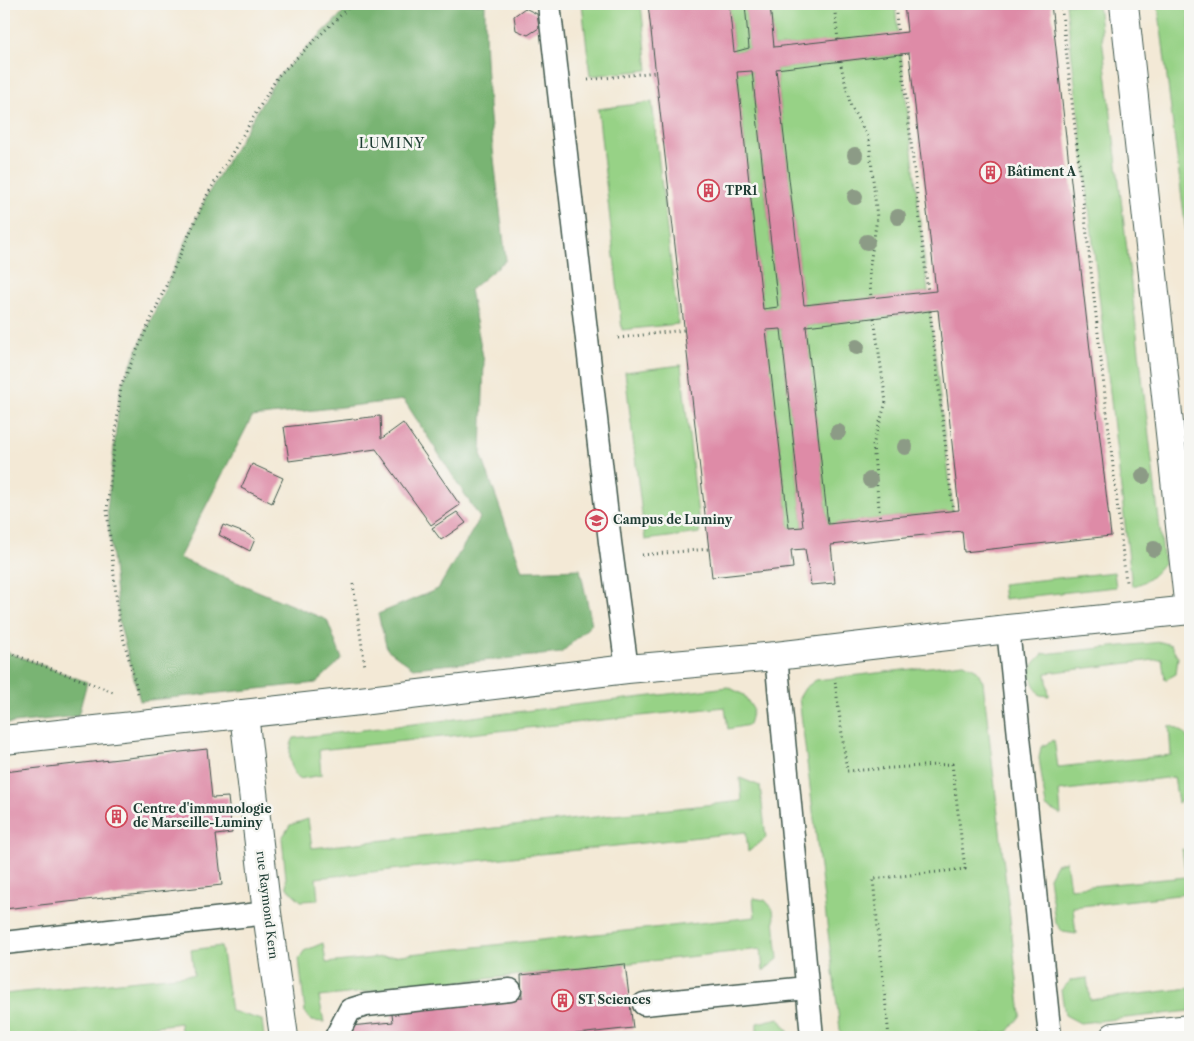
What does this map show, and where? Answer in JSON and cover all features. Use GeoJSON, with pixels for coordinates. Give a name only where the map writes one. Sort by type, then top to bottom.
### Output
{"type":"FeatureCollection","features":[{"type":"Feature","properties":{"kind":"street"},"geometry":{"type":"LineString","coordinates":[[4,740],[143,713],[244,714],[627,669],[776,656],[1189,610],[1124,4]]}},
{"type":"Feature","properties":{"kind":"street","name":"rue Raymond Kern"},"geometry":{"type":"LineString","coordinates":[[244,714],[267,913],[284,1037]]}},
{"type":"Feature","properties":{"kind":"street"},"geometry":{"type":"LineString","coordinates":[[1114,1037],[1190,1029]]}},
{"type":"Feature","properties":{"kind":"lane"},"geometry":{"type":"LineString","coordinates":[[549,4],[610,542],[627,669]]}},
{"type":"Feature","properties":{"kind":"lane"},"geometry":{"type":"LineString","coordinates":[[1008,629],[1050,1037]]}},
{"type":"Feature","properties":{"kind":"lane"},"geometry":{"type":"LineString","coordinates":[[776,656],[812,1037]]}},
{"type":"Feature","properties":{"kind":"lane"},"geometry":{"type":"LineString","coordinates":[[4,944],[267,913]]}},
{"type":"Feature","properties":{"kind":"lane"},"geometry":{"type":"LineString","coordinates":[[644,1004],[807,988]]}},
{"type":"Feature","properties":{"kind":"lane"},"geometry":{"type":"LineString","coordinates":[[336,1037],[350,1010],[366,1005],[510,990]]}},
{"type":"Feature","properties":{"kind":"path"},"geometry":{"type":"LineString","coordinates":[[143,713],[119,622],[107,510],[121,386],[206,197],[278,76],[352,4]]}},
{"type":"Feature","properties":{"kind":"path"},"geometry":{"type":"LineString","coordinates":[[834,4],[838,40]]}},
{"type":"Feature","properties":{"kind":"path"},"geometry":{"type":"LineString","coordinates":[[895,4],[898,34]]}},
{"type":"Feature","properties":{"kind":"path"},"geometry":{"type":"LineString","coordinates":[[1061,4],[1125,574]]}},
{"type":"Feature","properties":{"kind":"path"},"geometry":{"type":"LineString","coordinates":[[901,54],[928,292]]}},
{"type":"Feature","properties":{"kind":"path"},"geometry":{"type":"LineString","coordinates":[[840,61],[851,107],[869,139],[877,218],[868,271],[871,298]]}},
{"type":"Feature","properties":{"kind":"path"},"geometry":{"type":"LineString","coordinates":[[558,83],[656,72]]}},
{"type":"Feature","properties":{"kind":"path"},"geometry":{"type":"LineString","coordinates":[[930,311],[954,511]]}},
{"type":"Feature","properties":{"kind":"path"},"geometry":{"type":"LineString","coordinates":[[874,318],[886,402],[873,445],[880,518]]}},
{"type":"Feature","properties":{"kind":"path"},"geometry":{"type":"LineString","coordinates":[[588,342],[684,330]]}},
{"type":"Feature","properties":{"kind":"path"},"geometry":{"type":"LineString","coordinates":[[613,558],[709,549]]}},
{"type":"Feature","properties":{"kind":"path"},"geometry":{"type":"LineString","coordinates":[[353,584],[369,700]]}},
{"type":"Feature","properties":{"kind":"path"},"geometry":{"type":"LineString","coordinates":[[830,649],[847,771],[952,764],[965,869],[872,878],[889,1037]]}},
{"type":"Feature","properties":{"kind":"path"},"geometry":{"type":"LineString","coordinates":[[4,651],[143,713]]}},
{"type":"Feature","properties":{"kind":"green space"},"geometry":{"type":"Polygon","coordinates":[[[352,4],[485,4],[486,68],[506,260],[470,290],[484,362],[481,454],[522,571],[580,569],[592,624],[561,653],[413,668],[387,649],[378,614],[438,589],[480,518],[404,400],[252,417],[179,558],[327,620],[342,659],[316,683],[140,701],[119,622],[107,510],[121,386],[206,197],[278,76],[352,4]]]}},
{"type":"Feature","properties":{"kind":"green space"},"geometry":{"type":"Polygon","coordinates":[[[582,4],[641,4],[648,70],[590,76],[582,4]]]}},
{"type":"Feature","properties":{"kind":"green space"},"geometry":{"type":"Polygon","coordinates":[[[729,4],[745,4],[749,48],[734,52],[729,4]]]}},
{"type":"Feature","properties":{"kind":"green space"},"geometry":{"type":"Polygon","coordinates":[[[770,4],[895,4],[898,34],[774,47],[770,4]]]}},
{"type":"Feature","properties":{"kind":"green space"},"geometry":{"type":"Polygon","coordinates":[[[1066,4],[1098,4],[1164,563],[1150,578],[1132,586],[1066,4]]]}},
{"type":"Feature","properties":{"kind":"green space"},"geometry":{"type":"Polygon","coordinates":[[[1158,4],[1190,4],[1190,264],[1158,4]]]}},
{"type":"Feature","properties":{"kind":"green space"},"geometry":{"type":"Polygon","coordinates":[[[901,54],[928,292],[804,305],[776,69],[901,54]]]}},
{"type":"Feature","properties":{"kind":"green space"},"geometry":{"type":"Polygon","coordinates":[[[752,71],[778,307],[763,309],[737,72],[752,71]]]}},
{"type":"Feature","properties":{"kind":"green space"},"geometry":{"type":"Polygon","coordinates":[[[652,102],[678,324],[622,330],[598,109],[652,102]]]}},
{"type":"Feature","properties":{"kind":"green space"},"geometry":{"type":"Polygon","coordinates":[[[930,311],[953,511],[828,524],[806,326],[930,311]]]}},
{"type":"Feature","properties":{"kind":"green space"},"geometry":{"type":"Polygon","coordinates":[[[781,329],[803,527],[789,528],[766,330],[781,329]]]}},
{"type":"Feature","properties":{"kind":"green space"},"geometry":{"type":"Polygon","coordinates":[[[681,365],[700,533],[645,540],[625,372],[681,365]]]}},
{"type":"Feature","properties":{"kind":"green space"},"geometry":{"type":"Polygon","coordinates":[[[1114,572],[1116,587],[1004,599],[1002,584],[1114,572]]]}},
{"type":"Feature","properties":{"kind":"green space"},"geometry":{"type":"Polygon","coordinates":[[[1161,642],[1171,645],[1178,657],[1176,674],[1165,680],[1162,659],[1046,673],[1049,696],[1040,695],[1031,678],[1031,669],[1043,654],[1161,642]]]}},
{"type":"Feature","properties":{"kind":"green space"},"geometry":{"type":"Polygon","coordinates":[[[4,651],[87,682],[78,716],[4,724],[4,651]]]}},
{"type":"Feature","properties":{"kind":"green space"},"geometry":{"type":"Polygon","coordinates":[[[964,663],[977,670],[983,682],[1021,1015],[1008,1032],[962,1037],[841,1037],[799,698],[805,688],[816,680],[964,663]]]}},
{"type":"Feature","properties":{"kind":"green space"},"geometry":{"type":"Polygon","coordinates":[[[728,687],[744,695],[753,709],[749,725],[728,729],[725,707],[319,750],[321,775],[299,779],[291,765],[290,748],[294,738],[728,687]]]}},
{"type":"Feature","properties":{"kind":"green space"},"geometry":{"type":"Polygon","coordinates":[[[1169,725],[1182,732],[1188,739],[1191,768],[1189,796],[1178,803],[1174,777],[1059,791],[1061,815],[1046,807],[1039,758],[1041,747],[1054,740],[1058,767],[1171,755],[1169,725]]]}},
{"type":"Feature","properties":{"kind":"green space"},"geometry":{"type":"Polygon","coordinates":[[[740,778],[760,786],[766,838],[748,852],[746,832],[316,878],[318,900],[301,901],[287,888],[282,838],[290,825],[308,819],[312,848],[742,801],[740,778]]]}},
{"type":"Feature","properties":{"kind":"green space"},"geometry":{"type":"Polygon","coordinates":[[[1182,849],[1190,851],[1190,909],[1187,894],[1073,907],[1076,934],[1063,932],[1055,922],[1049,877],[1056,864],[1066,861],[1070,888],[1186,877],[1182,849]]]}},
{"type":"Feature","properties":{"kind":"green space"},"geometry":{"type":"Polygon","coordinates":[[[753,898],[765,900],[773,909],[778,959],[763,971],[761,949],[319,997],[324,1022],[311,1021],[305,1012],[299,959],[304,951],[323,943],[326,963],[755,917],[753,898]]]}},
{"type":"Feature","properties":{"kind":"green space"},"geometry":{"type":"Polygon","coordinates":[[[221,946],[231,1011],[262,1020],[264,1037],[182,1037],[180,1023],[72,1037],[4,1037],[4,994],[194,975],[191,950],[221,946]]]}},
{"type":"Feature","properties":{"kind":"green space"},"geometry":{"type":"Polygon","coordinates":[[[1087,978],[1090,1000],[1190,988],[1190,1011],[1080,1023],[1065,1015],[1061,990],[1071,980],[1087,978]]]}},
{"type":"Feature","properties":{"kind":"green space"},"geometry":{"type":"Polygon","coordinates":[[[779,1018],[788,1031],[788,1037],[757,1037],[757,1023],[779,1018]]]}},
{"type":"Feature","properties":{"kind":"building"},"geometry":{"type":"Polygon","coordinates":[[[648,4],[729,4],[734,52],[749,48],[745,4],[770,4],[774,47],[907,32],[904,4],[1051,4],[1111,536],[964,552],[962,531],[831,545],[835,583],[811,585],[805,549],[791,550],[793,568],[712,577],[648,4]],[[909,53],[776,69],[804,305],[936,291],[909,53]],[[752,71],[737,72],[763,309],[778,307],[752,71]],[[938,310],[806,326],[828,524],[959,510],[938,310]],[[781,329],[766,330],[789,528],[803,527],[781,329]]]}},
{"type":"Feature","properties":{"kind":"building"},"geometry":{"type":"Polygon","coordinates":[[[525,8],[537,14],[539,28],[528,35],[516,30],[514,16],[525,8]]]}},
{"type":"Feature","properties":{"kind":"building"},"geometry":{"type":"Polygon","coordinates":[[[380,416],[381,439],[403,423],[460,505],[431,525],[376,449],[289,461],[284,427],[380,416]]]}},
{"type":"Feature","properties":{"kind":"building"},"geometry":{"type":"Polygon","coordinates":[[[252,464],[283,478],[272,503],[241,488],[252,464]]]}},
{"type":"Feature","properties":{"kind":"building"},"geometry":{"type":"Polygon","coordinates":[[[457,512],[466,523],[441,540],[432,528],[457,512]]]}},
{"type":"Feature","properties":{"kind":"building"},"geometry":{"type":"Polygon","coordinates":[[[223,525],[255,539],[250,551],[219,535],[223,525]]]}},
{"type":"Feature","properties":{"kind":"building","name":"Centre d'immunologie de Marseille-Luminy"},"geometry":{"type":"Polygon","coordinates":[[[207,749],[212,798],[228,797],[232,833],[216,835],[222,885],[4,909],[4,772],[207,749]]]}},
{"type":"Feature","properties":{"kind":"building","name":"ST Sciences"},"geometry":{"type":"Polygon","coordinates":[[[625,964],[633,1028],[549,1037],[351,1037],[350,1026],[393,1022],[391,1007],[435,1006],[522,998],[521,975],[625,964]]]}},
{"type":"Feature","properties":{"kind":"place","name":"Bâtiment A"},"geometry":{"type":"Point","coordinates":[991,172]}},
{"type":"Feature","properties":{"kind":"place","name":"TPR1"},"geometry":{"type":"Point","coordinates":[709,191]}},
{"type":"Feature","properties":{"kind":"place","name":"Campus de Luminy"},"geometry":{"type":"Point","coordinates":[597,520]}},
{"type":"Feature","properties":{"kind":"place","name":"Centre d'immunologie de Marseille-Luminy"},"geometry":{"type":"Point","coordinates":[117,816]}},
{"type":"Feature","properties":{"kind":"place","name":"ST Sciences"},"geometry":{"type":"Point","coordinates":[562,1000]}},
{"type":"Feature","properties":{"kind":"district","name":"LUMINY"},"geometry":{"type":"Point","coordinates":[392,143]}}]}
